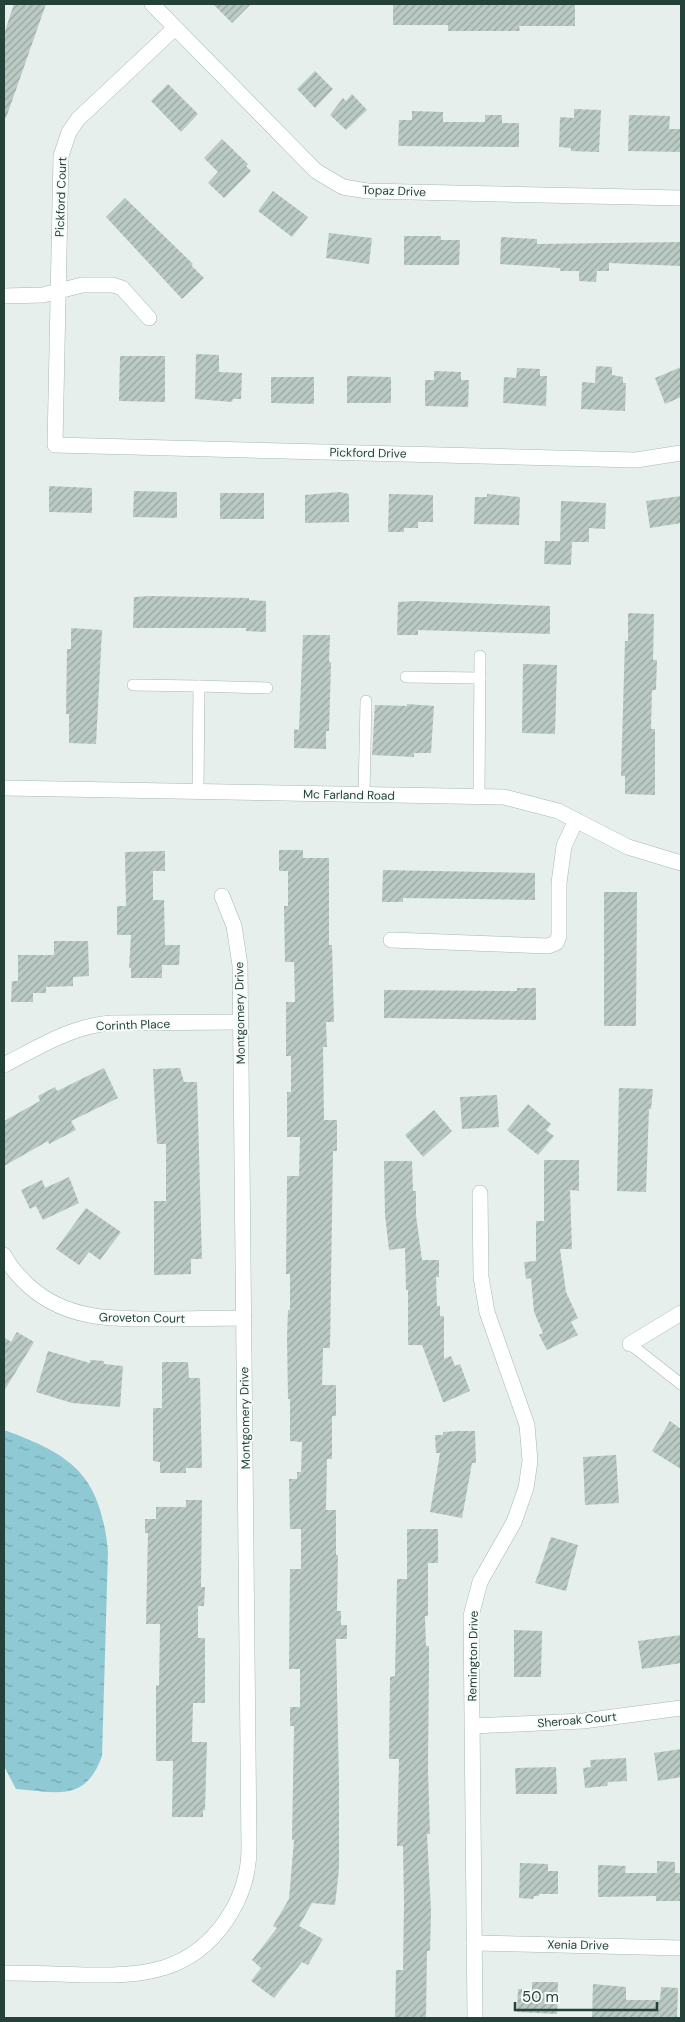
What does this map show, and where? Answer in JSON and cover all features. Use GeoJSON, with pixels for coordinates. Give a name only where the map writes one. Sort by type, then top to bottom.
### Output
{"type":"FeatureCollection","features":[{"type":"Feature","properties":{"kind":"street","name":"Topaz Drive"},"geometry":{"type":"LineString","coordinates":[[152,4],[316,172],[343,187],[367,191],[681,198]]}},
{"type":"Feature","properties":{"kind":"street","name":"Pickford Court"},"geometry":{"type":"LineString","coordinates":[[55,445],[61,156],[69,132],[78,119],[175,28]]}},
{"type":"Feature","properties":{"kind":"street"},"geometry":{"type":"LineString","coordinates":[[4,296],[35,296],[59,292],[82,285],[116,285],[122,288],[149,318]]}},
{"type":"Feature","properties":{"kind":"street","name":"Pickford Drive"},"geometry":{"type":"LineString","coordinates":[[55,445],[636,460],[681,453]]}},
{"type":"Feature","properties":{"kind":"street","name":"Mc Farland Road"},"geometry":{"type":"LineString","coordinates":[[4,788],[479,796],[522,800],[558,810],[628,847],[681,863]]}},
{"type":"Feature","properties":{"kind":"street"},"geometry":{"type":"LineString","coordinates":[[391,940],[548,946],[556,943],[559,936],[559,883],[564,846],[576,820]]}},
{"type":"Feature","properties":{"kind":"street","name":"Montgomery Drive"},"geometry":{"type":"LineString","coordinates":[[4,1973],[126,1976],[149,1973],[189,1957],[216,1935],[238,1901],[245,1879],[249,1855],[240,1022],[238,947],[230,914],[222,896]]}},
{"type":"Feature","properties":{"kind":"street","name":"Corinth Place"},"geometry":{"type":"LineString","coordinates":[[4,1065],[61,1036],[93,1026],[113,1023],[240,1022]]}},
{"type":"Feature","properties":{"kind":"street","name":"Remington Drive"},"geometry":{"type":"LineString","coordinates":[[475,2018],[471,1616],[480,1582],[514,1522],[528,1479],[530,1452],[527,1425],[487,1312],[483,1294],[480,1193]]}},
{"type":"Feature","properties":{"kind":"street","name":"Groveton Court"},"geometry":{"type":"LineString","coordinates":[[4,1255],[16,1273],[36,1292],[56,1304],[85,1316],[117,1319],[244,1318]]}},
{"type":"Feature","properties":{"kind":"street"},"geometry":{"type":"LineString","coordinates":[[630,1344],[681,1313]]}},
{"type":"Feature","properties":{"kind":"street","name":"Sheroak Court"},"geometry":{"type":"LineString","coordinates":[[472,1726],[573,1722],[681,1708]]}},
{"type":"Feature","properties":{"kind":"street","name":"Xenia Drive"},"geometry":{"type":"LineString","coordinates":[[474,1943],[681,1948]]}},
{"type":"Feature","properties":{"kind":"lane"},"geometry":{"type":"LineString","coordinates":[[479,796],[480,656]]}},
{"type":"Feature","properties":{"kind":"lane"},"geometry":{"type":"LineString","coordinates":[[406,677],[480,678]]}},
{"type":"Feature","properties":{"kind":"lane"},"geometry":{"type":"LineString","coordinates":[[133,685],[267,688]]}},
{"type":"Feature","properties":{"kind":"lane"},"geometry":{"type":"LineString","coordinates":[[198,792],[199,686]]}},
{"type":"Feature","properties":{"kind":"lane"},"geometry":{"type":"LineString","coordinates":[[364,795],[366,701]]}},
{"type":"Feature","properties":{"kind":"lane"},"geometry":{"type":"LineString","coordinates":[[630,1344],[681,1384]]}},
{"type":"Feature","properties":{"kind":"water"},"geometry":{"type":"Polygon","coordinates":[[[4,1430],[48,1449],[65,1459],[79,1471],[90,1486],[104,1525],[108,1551],[102,1756],[95,1771],[87,1781],[78,1788],[68,1791],[44,1792],[16,1789],[4,1766],[4,1430]]]}},
{"type":"Feature","properties":{"kind":"building"},"geometry":{"type":"Polygon","coordinates":[[[14,4],[46,4],[6,118],[4,118],[4,34],[14,4]]]}},
{"type":"Feature","properties":{"kind":"building"},"geometry":{"type":"Polygon","coordinates":[[[213,4],[251,4],[232,23],[213,4]]]}},
{"type":"Feature","properties":{"kind":"building"},"geometry":{"type":"Polygon","coordinates":[[[393,4],[575,4],[575,26],[519,26],[520,31],[448,31],[448,25],[393,25],[393,4]]]}},
{"type":"Feature","properties":{"kind":"building"},"geometry":{"type":"Polygon","coordinates":[[[315,71],[333,89],[315,108],[297,89],[315,71]]]}},
{"type":"Feature","properties":{"kind":"building"},"geometry":{"type":"Polygon","coordinates":[[[168,84],[198,114],[181,132],[151,101],[168,84]]]}},
{"type":"Feature","properties":{"kind":"building"},"geometry":{"type":"Polygon","coordinates":[[[352,94],[367,110],[346,130],[330,115],[343,98],[346,101],[352,94]]]}},
{"type":"Feature","properties":{"kind":"building"},"geometry":{"type":"Polygon","coordinates":[[[574,109],[601,110],[599,152],[571,151],[571,148],[559,147],[560,117],[574,118],[574,109]]]}},
{"type":"Feature","properties":{"kind":"building"},"geometry":{"type":"Polygon","coordinates":[[[412,111],[443,112],[443,122],[485,122],[485,115],[502,115],[502,123],[519,123],[519,147],[398,146],[399,120],[412,120],[412,111]]]}},
{"type":"Feature","properties":{"kind":"building"},"geometry":{"type":"Polygon","coordinates":[[[629,115],[670,116],[669,129],[681,129],[681,152],[628,151],[629,115]]]}},
{"type":"Feature","properties":{"kind":"building"},"geometry":{"type":"Polygon","coordinates":[[[222,139],[248,164],[246,166],[251,171],[224,198],[208,183],[218,172],[204,158],[222,139]]]}},
{"type":"Feature","properties":{"kind":"building"},"geometry":{"type":"Polygon","coordinates":[[[273,191],[308,217],[292,237],[258,211],[273,191]]]}},
{"type":"Feature","properties":{"kind":"building"},"geometry":{"type":"Polygon","coordinates":[[[125,198],[193,264],[191,265],[204,278],[182,299],[106,217],[125,198]]]}},
{"type":"Feature","properties":{"kind":"building"},"geometry":{"type":"Polygon","coordinates":[[[329,233],[372,238],[369,264],[326,258],[329,233]]]}},
{"type":"Feature","properties":{"kind":"building"},"geometry":{"type":"Polygon","coordinates":[[[404,236],[441,236],[441,240],[460,240],[459,265],[404,265],[404,236]]]}},
{"type":"Feature","properties":{"kind":"building"},"geometry":{"type":"Polygon","coordinates":[[[501,237],[537,239],[537,244],[681,242],[681,266],[609,263],[609,271],[597,271],[596,282],[579,281],[579,271],[560,271],[560,268],[500,264],[501,237]]]}},
{"type":"Feature","properties":{"kind":"building"},"geometry":{"type":"Polygon","coordinates":[[[196,354],[219,355],[219,372],[242,373],[241,399],[233,399],[232,402],[195,399],[196,354]]]}},
{"type":"Feature","properties":{"kind":"building"},"geometry":{"type":"Polygon","coordinates":[[[120,356],[165,356],[165,402],[119,401],[120,356]]]}},
{"type":"Feature","properties":{"kind":"building"},"geometry":{"type":"Polygon","coordinates":[[[596,366],[612,367],[612,375],[623,377],[623,383],[626,383],[625,411],[581,409],[582,382],[595,383],[596,366]]]}},
{"type":"Feature","properties":{"kind":"building"},"geometry":{"type":"Polygon","coordinates":[[[681,367],[681,397],[665,404],[655,378],[681,367]]]}},
{"type":"Feature","properties":{"kind":"building"},"geometry":{"type":"Polygon","coordinates":[[[517,368],[540,369],[540,376],[547,376],[546,406],[503,403],[504,377],[516,378],[517,368]]]}},
{"type":"Feature","properties":{"kind":"building"},"geometry":{"type":"Polygon","coordinates":[[[434,371],[461,372],[461,380],[469,380],[468,407],[425,406],[425,380],[434,380],[434,371]]]}},
{"type":"Feature","properties":{"kind":"building"},"geometry":{"type":"Polygon","coordinates":[[[347,376],[391,377],[391,403],[347,403],[347,376]]]}},
{"type":"Feature","properties":{"kind":"building"},"geometry":{"type":"Polygon","coordinates":[[[271,377],[314,377],[314,404],[271,403],[271,377]]]}},
{"type":"Feature","properties":{"kind":"building"},"geometry":{"type":"Polygon","coordinates":[[[49,486],[92,488],[92,513],[49,512],[49,486]]]}},
{"type":"Feature","properties":{"kind":"building"},"geometry":{"type":"Polygon","coordinates":[[[134,491],[177,492],[177,518],[133,517],[134,491]]]}},
{"type":"Feature","properties":{"kind":"building"},"geometry":{"type":"Polygon","coordinates":[[[340,492],[349,494],[349,522],[305,523],[305,495],[340,492]]]}},
{"type":"Feature","properties":{"kind":"building"},"geometry":{"type":"Polygon","coordinates":[[[220,493],[264,493],[264,519],[220,519],[220,493]]]}},
{"type":"Feature","properties":{"kind":"building"},"geometry":{"type":"Polygon","coordinates":[[[389,494],[433,495],[433,522],[418,522],[418,528],[404,528],[404,532],[388,532],[389,494]]]}},
{"type":"Feature","properties":{"kind":"building"},"geometry":{"type":"Polygon","coordinates":[[[487,494],[520,497],[519,525],[474,524],[475,497],[487,497],[487,494]]]}},
{"type":"Feature","properties":{"kind":"building"},"geometry":{"type":"Polygon","coordinates":[[[681,496],[681,523],[650,528],[646,501],[681,496]]]}},
{"type":"Feature","properties":{"kind":"building"},"geometry":{"type":"Polygon","coordinates":[[[561,501],[606,503],[605,529],[589,528],[589,542],[572,542],[571,565],[544,564],[545,541],[560,541],[561,501]]]}},
{"type":"Feature","properties":{"kind":"building"},"geometry":{"type":"Polygon","coordinates":[[[134,597],[249,598],[249,600],[266,601],[266,632],[246,631],[246,628],[133,628],[134,597]]]}},
{"type":"Feature","properties":{"kind":"building"},"geometry":{"type":"Polygon","coordinates":[[[398,602],[550,606],[550,634],[418,630],[418,635],[397,635],[398,602]]]}},
{"type":"Feature","properties":{"kind":"building"},"geometry":{"type":"Polygon","coordinates":[[[628,613],[654,614],[653,660],[657,660],[656,690],[652,690],[651,729],[655,729],[655,795],[625,794],[625,776],[621,776],[625,641],[628,641],[628,613]]]}},
{"type":"Feature","properties":{"kind":"building"},"geometry":{"type":"Polygon","coordinates":[[[71,628],[102,630],[96,744],[69,743],[69,714],[66,714],[67,649],[71,649],[71,628]]]}},
{"type":"Feature","properties":{"kind":"building"},"geometry":{"type":"Polygon","coordinates":[[[303,635],[330,635],[329,731],[326,731],[326,749],[294,748],[294,729],[299,730],[303,635]]]}},
{"type":"Feature","properties":{"kind":"building"},"geometry":{"type":"Polygon","coordinates":[[[523,664],[557,665],[555,734],[522,733],[523,664]]]}},
{"type":"Feature","properties":{"kind":"building"},"geometry":{"type":"Polygon","coordinates":[[[407,704],[434,706],[431,753],[414,753],[414,757],[372,755],[375,705],[407,706],[407,704]]]}},
{"type":"Feature","properties":{"kind":"building"},"geometry":{"type":"Polygon","coordinates":[[[279,850],[303,850],[303,858],[329,858],[329,945],[332,945],[334,1022],[326,1022],[327,1047],[323,1047],[324,1120],[337,1120],[337,1151],[333,1151],[330,1348],[323,1348],[322,1385],[336,1385],[336,1416],[332,1416],[332,1459],[327,1459],[326,1510],[336,1510],[336,1555],[338,1555],[337,1611],[341,1611],[341,1625],[347,1625],[347,1639],[336,1639],[339,1869],[335,1905],[312,1903],[299,1926],[323,1939],[308,1965],[302,1962],[274,1998],[251,1981],[261,1968],[252,1960],[277,1928],[273,1926],[289,1899],[294,1840],[292,1840],[294,1726],[290,1726],[290,1707],[300,1707],[300,1669],[289,1669],[290,1569],[301,1569],[301,1529],[290,1529],[289,1479],[297,1479],[297,1472],[301,1472],[302,1442],[290,1441],[290,1399],[288,1399],[287,1338],[288,1310],[290,1310],[290,1274],[286,1274],[287,1176],[299,1176],[300,1137],[287,1137],[287,1092],[291,1092],[291,1056],[286,1056],[286,1002],[295,1002],[294,962],[285,962],[284,906],[288,906],[288,871],[279,871],[279,850]]]}},
{"type":"Feature","properties":{"kind":"building"},"geometry":{"type":"Polygon","coordinates":[[[165,851],[165,871],[153,871],[153,900],[164,900],[165,945],[180,945],[179,965],[162,965],[162,978],[131,978],[131,968],[129,968],[131,935],[117,935],[117,906],[126,906],[125,852],[165,851]]]}},
{"type":"Feature","properties":{"kind":"building"},"geometry":{"type":"Polygon","coordinates":[[[383,870],[535,873],[535,900],[403,898],[403,902],[382,902],[383,870]]]}},
{"type":"Feature","properties":{"kind":"building"},"geometry":{"type":"Polygon","coordinates":[[[604,892],[637,892],[636,1026],[604,1026],[604,892]]]}},
{"type":"Feature","properties":{"kind":"building"},"geometry":{"type":"Polygon","coordinates":[[[54,941],[88,941],[89,976],[73,977],[73,986],[46,987],[46,993],[33,993],[33,1002],[11,1002],[12,981],[18,981],[18,955],[54,955],[54,941]]]}},
{"type":"Feature","properties":{"kind":"building"},"geometry":{"type":"Polygon","coordinates":[[[517,988],[536,988],[536,1020],[384,1018],[384,990],[517,991],[517,988]]]}},
{"type":"Feature","properties":{"kind":"building"},"geometry":{"type":"Polygon","coordinates":[[[104,1068],[118,1098],[71,1121],[76,1130],[49,1144],[48,1141],[4,1166],[4,1121],[40,1101],[38,1096],[55,1087],[57,1091],[104,1068]]]}},
{"type":"Feature","properties":{"kind":"building"},"geometry":{"type":"Polygon","coordinates":[[[180,1068],[184,1082],[197,1082],[202,1259],[191,1259],[191,1274],[154,1275],[154,1201],[166,1201],[166,1144],[157,1144],[153,1069],[180,1068]]]}},
{"type":"Feature","properties":{"kind":"building"},"geometry":{"type":"Polygon","coordinates":[[[619,1088],[653,1089],[651,1109],[649,1109],[646,1192],[617,1191],[619,1088]]]}},
{"type":"Feature","properties":{"kind":"building"},"geometry":{"type":"Polygon","coordinates":[[[497,1095],[499,1127],[462,1129],[460,1097],[497,1095]]]}},
{"type":"Feature","properties":{"kind":"building"},"geometry":{"type":"Polygon","coordinates":[[[528,1104],[551,1124],[546,1130],[554,1136],[538,1155],[507,1130],[528,1104]]]}},
{"type":"Feature","properties":{"kind":"building"},"geometry":{"type":"Polygon","coordinates":[[[434,1110],[452,1131],[423,1157],[405,1135],[434,1110]]]}},
{"type":"Feature","properties":{"kind":"building"},"geometry":{"type":"Polygon","coordinates":[[[544,1160],[579,1160],[579,1191],[570,1190],[572,1249],[560,1249],[566,1292],[578,1318],[571,1322],[578,1335],[547,1350],[539,1335],[543,1333],[534,1312],[531,1278],[526,1279],[524,1262],[536,1261],[536,1221],[544,1221],[544,1160]]]}},
{"type":"Feature","properties":{"kind":"building"},"geometry":{"type":"Polygon","coordinates":[[[384,1161],[412,1161],[413,1191],[416,1191],[416,1215],[422,1260],[439,1260],[439,1277],[436,1277],[437,1306],[440,1306],[440,1316],[444,1316],[444,1359],[451,1356],[455,1366],[460,1364],[470,1391],[445,1402],[443,1402],[422,1345],[408,1345],[408,1290],[406,1290],[405,1248],[389,1250],[385,1215],[384,1161]]]}},
{"type":"Feature","properties":{"kind":"building"},"geometry":{"type":"Polygon","coordinates":[[[69,1177],[79,1203],[43,1220],[36,1206],[30,1209],[21,1190],[42,1180],[45,1188],[69,1177]]]}},
{"type":"Feature","properties":{"kind":"building"},"geometry":{"type":"Polygon","coordinates":[[[86,1208],[121,1232],[100,1260],[89,1252],[79,1265],[56,1249],[86,1208]]]}},
{"type":"Feature","properties":{"kind":"building"},"geometry":{"type":"Polygon","coordinates":[[[17,1332],[34,1342],[4,1391],[4,1337],[11,1342],[17,1332]]]}},
{"type":"Feature","properties":{"kind":"building"},"geometry":{"type":"Polygon","coordinates":[[[48,1351],[90,1363],[90,1360],[104,1361],[104,1364],[123,1366],[120,1407],[72,1403],[36,1392],[48,1351]]]}},
{"type":"Feature","properties":{"kind":"building"},"geometry":{"type":"Polygon","coordinates":[[[162,1362],[188,1362],[189,1378],[200,1378],[202,1468],[186,1468],[186,1473],[160,1473],[160,1462],[153,1461],[153,1408],[162,1408],[162,1362]]]}},
{"type":"Feature","properties":{"kind":"building"},"geometry":{"type":"Polygon","coordinates":[[[670,1421],[681,1429],[681,1469],[652,1451],[670,1421]]]}},
{"type":"Feature","properties":{"kind":"building"},"geometry":{"type":"Polygon","coordinates":[[[475,1431],[476,1463],[472,1463],[462,1518],[430,1512],[440,1453],[436,1453],[435,1435],[443,1435],[443,1432],[475,1431]]]}},
{"type":"Feature","properties":{"kind":"building"},"geometry":{"type":"Polygon","coordinates":[[[616,1455],[619,1503],[585,1505],[583,1457],[616,1455]]]}},
{"type":"Feature","properties":{"kind":"building"},"geometry":{"type":"Polygon","coordinates":[[[186,1500],[202,1500],[201,1587],[205,1587],[204,1606],[198,1606],[198,1638],[205,1638],[205,1703],[193,1703],[192,1742],[207,1742],[205,1810],[203,1810],[203,1817],[172,1817],[173,1761],[156,1761],[156,1685],[159,1686],[160,1624],[146,1624],[148,1533],[145,1533],[145,1519],[156,1519],[156,1507],[186,1507],[186,1500]]]}},
{"type":"Feature","properties":{"kind":"building"},"geometry":{"type":"Polygon","coordinates":[[[407,1529],[438,1529],[438,1563],[428,1563],[428,1616],[425,1616],[426,1646],[429,1646],[428,1770],[430,1834],[427,1834],[431,1911],[430,1951],[427,1951],[426,2018],[395,2018],[396,1970],[403,1970],[404,1903],[403,1846],[397,1846],[399,1759],[389,1759],[390,1677],[395,1676],[397,1579],[407,1579],[407,1529]]]}},
{"type":"Feature","properties":{"kind":"building"},"geometry":{"type":"Polygon","coordinates":[[[551,1537],[578,1545],[566,1591],[535,1583],[551,1537]]]}},
{"type":"Feature","properties":{"kind":"building"},"geometry":{"type":"Polygon","coordinates":[[[514,1630],[542,1631],[541,1677],[514,1677],[514,1630]]]}},
{"type":"Feature","properties":{"kind":"building"},"geometry":{"type":"Polygon","coordinates":[[[681,1635],[681,1663],[642,1669],[638,1641],[681,1635]]]}},
{"type":"Feature","properties":{"kind":"building"},"geometry":{"type":"Polygon","coordinates":[[[681,1749],[681,1777],[658,1781],[654,1753],[681,1749]]]}},
{"type":"Feature","properties":{"kind":"building"},"geometry":{"type":"Polygon","coordinates":[[[626,1758],[627,1781],[608,1782],[607,1786],[585,1788],[583,1768],[591,1767],[590,1760],[626,1758]]]}},
{"type":"Feature","properties":{"kind":"building"},"geometry":{"type":"Polygon","coordinates":[[[556,1767],[557,1794],[516,1794],[515,1768],[556,1767]]]}},
{"type":"Feature","properties":{"kind":"building"},"geometry":{"type":"Polygon","coordinates":[[[657,1861],[675,1862],[675,1873],[681,1873],[681,1901],[656,1901],[656,1896],[598,1897],[598,1865],[626,1866],[625,1873],[657,1873],[657,1861]]]}},
{"type":"Feature","properties":{"kind":"building"},"geometry":{"type":"Polygon","coordinates":[[[520,1863],[548,1864],[548,1871],[558,1871],[558,1894],[539,1894],[539,1896],[534,1896],[533,1899],[519,1898],[520,1863]]]}},
{"type":"Feature","properties":{"kind":"building"},"geometry":{"type":"Polygon","coordinates":[[[532,1982],[558,1982],[557,2014],[517,2012],[518,1989],[532,1989],[532,1982]]]}},
{"type":"Feature","properties":{"kind":"building"},"geometry":{"type":"Polygon","coordinates":[[[593,1984],[626,1987],[626,2000],[660,2000],[661,1987],[678,1988],[677,2018],[592,2017],[593,1984]]]}}]}
